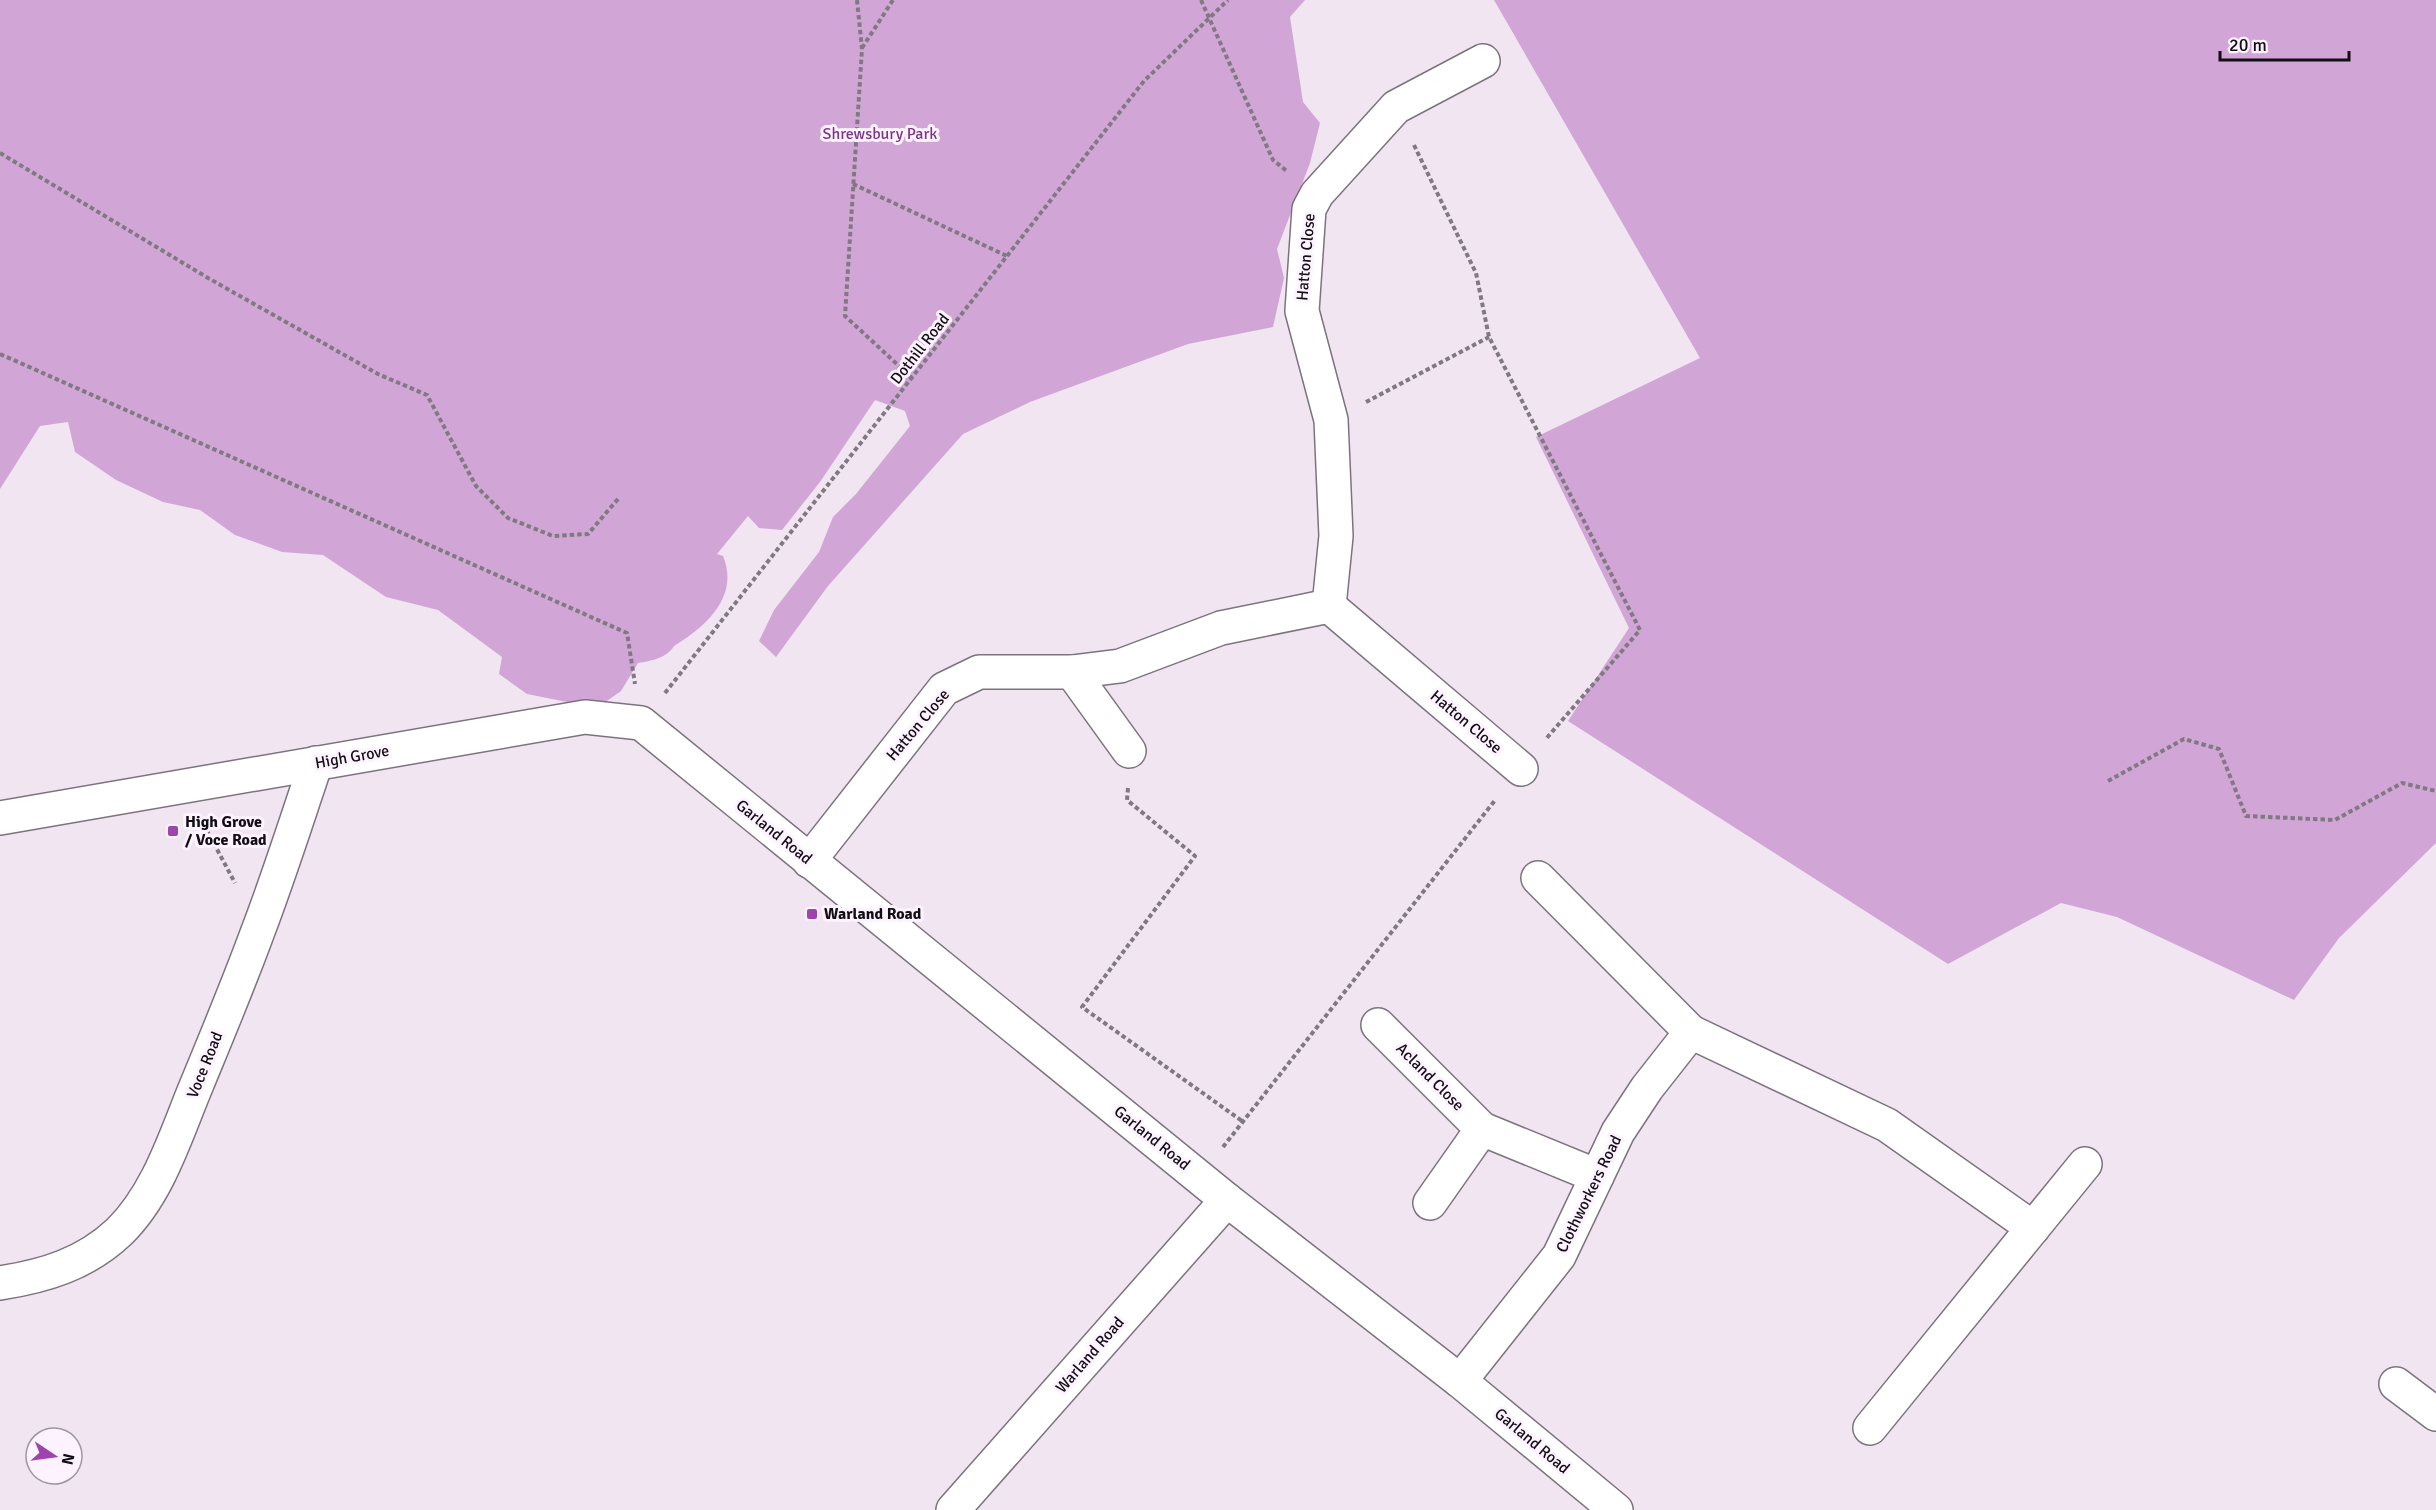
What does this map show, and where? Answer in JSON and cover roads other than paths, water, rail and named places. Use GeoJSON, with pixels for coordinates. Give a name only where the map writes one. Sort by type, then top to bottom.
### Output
{"type":"FeatureCollection","features":[{"type":"Feature","properties":{"kind":"street","name":"Hatton Close"},"geometry":{"type":"LineString","coordinates":[[1329,606],[1336,536],[1331,420],[1302,311],[1309,209],[1317,194],[1396,107],[1484,61]]}},
{"type":"Feature","properties":{"kind":"street","name":"Hatton Close"},"geometry":{"type":"LineString","coordinates":[[809,861],[944,689],[979,672],[1072,672],[1120,666],[1221,628],[1329,606]]}},
{"type":"Feature","properties":{"kind":"street","name":"Hatton Close"},"geometry":{"type":"LineString","coordinates":[[1329,606],[1521,769]]}},
{"type":"Feature","properties":{"kind":"street"},"geometry":{"type":"LineString","coordinates":[[1072,672],[1129,751]]}},
{"type":"Feature","properties":{"kind":"street","name":"High Grove"},"geometry":{"type":"LineString","coordinates":[[0,818],[585,717],[641,723],[690,764]]}},
{"type":"Feature","properties":{"kind":"street","name":"Voce Road"},"geometry":{"type":"LineString","coordinates":[[0,1283],[35,1277],[66,1268],[95,1252],[120,1231],[142,1204],[162,1170],[259,929],[316,763]]}},
{"type":"Feature","properties":{"kind":"street","name":"Garland Road"},"geometry":{"type":"LineString","coordinates":[[690,764],[1227,1200],[1460,1381],[1616,1510]]}},
{"type":"Feature","properties":{"kind":"street"},"geometry":{"type":"LineString","coordinates":[[1538,878],[1691,1032],[1887,1125],[2033,1228]]}},
{"type":"Feature","properties":{"kind":"street","name":"Acland Close"},"geometry":{"type":"LineString","coordinates":[[1378,1025],[1482,1129],[1597,1176]]}},
{"type":"Feature","properties":{"kind":"street","name":"Clothworkers Road"},"geometry":{"type":"LineString","coordinates":[[1460,1381],[1559,1256],[1618,1132],[1647,1088],[1691,1032]]}},
{"type":"Feature","properties":{"kind":"street"},"geometry":{"type":"LineString","coordinates":[[1430,1203],[1482,1129]]}},
{"type":"Feature","properties":{"kind":"street"},"geometry":{"type":"LineString","coordinates":[[1870,1428],[2085,1164]]}},
{"type":"Feature","properties":{"kind":"street","name":"Warland Road"},"geometry":{"type":"LineString","coordinates":[[953,1510],[1227,1200]]}},
{"type":"Feature","properties":{"kind":"street"},"geometry":{"type":"LineString","coordinates":[[2396,1384],[2436,1414]]}},
{"type":"Feature","properties":{"kind":"place","name":"High Grove / Voce Road"},"geometry":{"type":"Point","coordinates":[173,831]}},
{"type":"Feature","properties":{"kind":"place","name":"Warland Road"},"geometry":{"type":"Point","coordinates":[812,914]}},
{"type":"Feature","properties":{"kind":"park label","name":"Shrewsbury Park"},"geometry":{"type":"Point","coordinates":[880,134]}}]}
